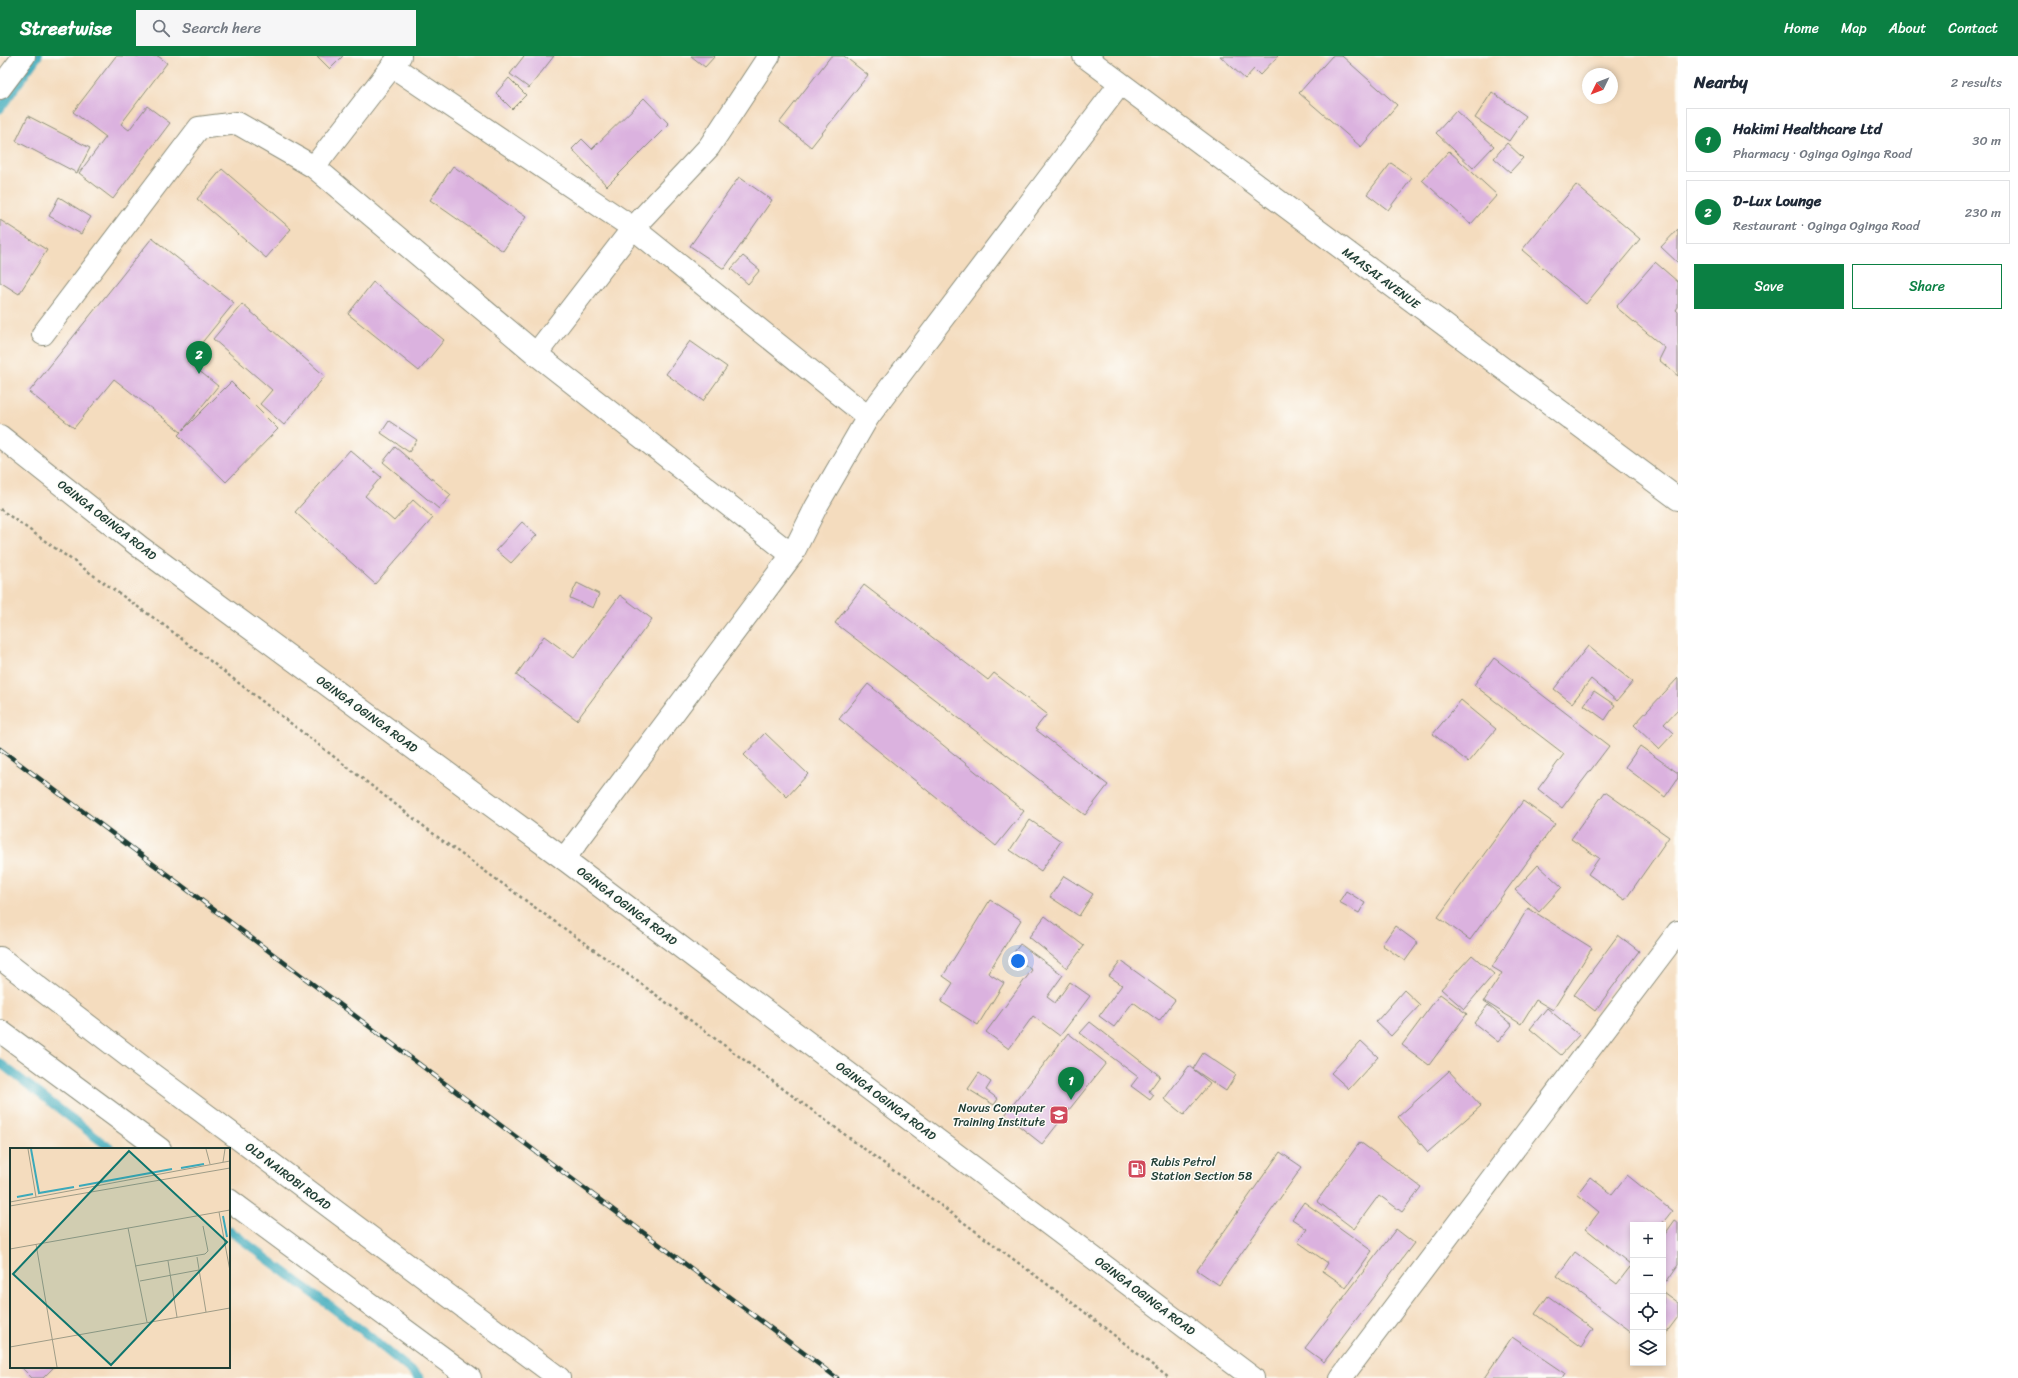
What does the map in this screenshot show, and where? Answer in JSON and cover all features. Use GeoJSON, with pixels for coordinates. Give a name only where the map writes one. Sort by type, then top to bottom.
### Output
{"type":"FeatureCollection","features":[{"type":"Feature","properties":{"kind":"main road"},"geometry":{"type":"LineString","coordinates":[[0,88],[24,56]]}},
{"type":"Feature","properties":{"kind":"main road"},"geometry":{"type":"LineString","coordinates":[[536,354],[633,228],[709,147],[769,56]]}},
{"type":"Feature","properties":{"kind":"main road","name":"MAASAI AVENUE"},"geometry":{"type":"LineString","coordinates":[[1084,56],[1678,499]]}},
{"type":"Feature","properties":{"kind":"main road"},"geometry":{"type":"LineString","coordinates":[[314,168],[396,61],[633,228],[868,417]]}},
{"type":"Feature","properties":{"kind":"main road"},"geometry":{"type":"LineString","coordinates":[[564,859],[792,555],[816,507],[868,417],[1120,84]]}},
{"type":"Feature","properties":{"kind":"main road"},"geometry":{"type":"LineString","coordinates":[[43,334],[199,128],[237,123],[314,168],[536,354],[792,555]]}},
{"type":"Feature","properties":{"kind":"main road","name":"OGINGA OGINGA ROAD"},"geometry":{"type":"LineString","coordinates":[[0,436],[140,547],[564,859],[1253,1378]]}},
{"type":"Feature","properties":{"kind":"main road"},"geometry":{"type":"LineString","coordinates":[[1341,1378],[1678,932]]}},
{"type":"Feature","properties":{"kind":"main road","name":"OLD NAIROBI ROAD"},"geometry":{"type":"LineString","coordinates":[[0,958],[559,1378]]}},
{"type":"Feature","properties":{"kind":"main road"},"geometry":{"type":"LineString","coordinates":[[0,1031],[159,1148]]}},
{"type":"Feature","properties":{"kind":"main road"},"geometry":{"type":"LineString","coordinates":[[230,1201],[470,1378]]}},
{"type":"Feature","properties":{"kind":"path"},"geometry":{"type":"LineString","coordinates":[[0,509],[165,626],[439,838],[676,1010],[1078,1307],[1169,1378]]}},
{"type":"Feature","properties":{"kind":"building"},"geometry":{"type":"Polygon","coordinates":[[[116,56],[158,56],[167,63],[121,124],[129,130],[147,106],[170,123],[113,199],[79,173],[106,137],[73,112],[116,56]]]}},
{"type":"Feature","properties":{"kind":"building"},"geometry":{"type":"Polygon","coordinates":[[[317,56],[343,56],[330,69],[317,56]]]}},
{"type":"Feature","properties":{"kind":"building"},"geometry":{"type":"Polygon","coordinates":[[[524,56],[554,56],[529,88],[510,74],[524,56]]]}},
{"type":"Feature","properties":{"kind":"building"},"geometry":{"type":"Polygon","coordinates":[[[691,56],[715,56],[705,67],[691,56]]]}},
{"type":"Feature","properties":{"kind":"building"},"geometry":{"type":"Polygon","coordinates":[[[831,56],[844,56],[868,75],[811,147],[780,122],[831,56]]]}},
{"type":"Feature","properties":{"kind":"building"},"geometry":{"type":"Polygon","coordinates":[[[1220,56],[1278,56],[1260,75],[1254,69],[1245,79],[1220,56]]]}},
{"type":"Feature","properties":{"kind":"building"},"geometry":{"type":"Polygon","coordinates":[[[1332,56],[1342,56],[1397,105],[1361,147],[1299,93],[1332,56]]]}},
{"type":"Feature","properties":{"kind":"building"},"geometry":{"type":"Polygon","coordinates":[[[509,78],[526,95],[512,109],[496,93],[509,78]]]}},
{"type":"Feature","properties":{"kind":"building"},"geometry":{"type":"Polygon","coordinates":[[[1492,92],[1526,116],[1509,141],[1475,118],[1492,92]]]}},
{"type":"Feature","properties":{"kind":"building"},"geometry":{"type":"Polygon","coordinates":[[[644,98],[669,124],[607,186],[572,149],[582,139],[592,149],[644,98]]]}},
{"type":"Feature","properties":{"kind":"building"},"geometry":{"type":"Polygon","coordinates":[[[1456,111],[1494,146],[1473,168],[1436,133],[1456,111]]]}},
{"type":"Feature","properties":{"kind":"building"},"geometry":{"type":"Polygon","coordinates":[[[28,116],[90,148],[77,173],[16,141],[28,116]]]}},
{"type":"Feature","properties":{"kind":"building"},"geometry":{"type":"Polygon","coordinates":[[[1507,143],[1523,158],[1510,172],[1494,158],[1507,143]]]}},
{"type":"Feature","properties":{"kind":"building"},"geometry":{"type":"Polygon","coordinates":[[[1449,151],[1497,195],[1471,224],[1422,180],[1449,151]]]}},
{"type":"Feature","properties":{"kind":"building"},"geometry":{"type":"Polygon","coordinates":[[[1391,163],[1412,178],[1388,210],[1367,194],[1391,163]]]}},
{"type":"Feature","properties":{"kind":"building"},"geometry":{"type":"Polygon","coordinates":[[[453,166],[526,217],[503,251],[430,200],[453,166]]]}},
{"type":"Feature","properties":{"kind":"building"},"geometry":{"type":"Polygon","coordinates":[[[222,169],[291,229],[266,258],[197,199],[222,169]]]}},
{"type":"Feature","properties":{"kind":"building"},"geometry":{"type":"Polygon","coordinates":[[[739,177],[772,200],[724,269],[690,246],[739,177]]]}},
{"type":"Feature","properties":{"kind":"building"},"geometry":{"type":"Polygon","coordinates":[[[1576,185],[1640,239],[1586,304],[1522,250],[1576,185]]]}},
{"type":"Feature","properties":{"kind":"building"},"geometry":{"type":"Polygon","coordinates":[[[59,197],[91,217],[81,234],[49,216],[59,197]]]}},
{"type":"Feature","properties":{"kind":"building"},"geometry":{"type":"Polygon","coordinates":[[[0,220],[47,250],[19,294],[0,282],[0,220]]]}},
{"type":"Feature","properties":{"kind":"building"},"geometry":{"type":"Polygon","coordinates":[[[1678,229],[1678,263],[1661,247],[1678,229]]]}},
{"type":"Feature","properties":{"kind":"building"},"geometry":{"type":"Polygon","coordinates":[[[152,238],[234,303],[187,361],[218,386],[183,430],[231,382],[278,429],[226,482],[178,435],[181,432],[114,379],[74,428],[29,392],[152,238]]]}},
{"type":"Feature","properties":{"kind":"building"},"geometry":{"type":"Polygon","coordinates":[[[743,256],[760,270],[748,284],[731,269],[743,256]]]}},
{"type":"Feature","properties":{"kind":"building"},"geometry":{"type":"Polygon","coordinates":[[[1655,262],[1678,282],[1678,307],[1676,310],[1678,312],[1678,376],[1659,360],[1665,348],[1616,307],[1655,262]]]}},
{"type":"Feature","properties":{"kind":"building"},"geometry":{"type":"Polygon","coordinates":[[[373,282],[444,340],[419,371],[348,314],[373,282]]]}},
{"type":"Feature","properties":{"kind":"building"},"geometry":{"type":"Polygon","coordinates":[[[242,304],[325,376],[284,425],[260,404],[272,390],[213,339],[242,304]]]}},
{"type":"Feature","properties":{"kind":"building"},"geometry":{"type":"Polygon","coordinates":[[[690,341],[727,367],[703,401],[666,374],[690,341]]]}},
{"type":"Feature","properties":{"kind":"building"},"geometry":{"type":"Polygon","coordinates":[[[389,421],[417,440],[409,452],[381,433],[389,421]]]}},
{"type":"Feature","properties":{"kind":"building"},"geometry":{"type":"Polygon","coordinates":[[[395,447],[451,495],[439,509],[383,462],[395,447]]]}},
{"type":"Feature","properties":{"kind":"building"},"geometry":{"type":"Polygon","coordinates":[[[350,450],[381,477],[365,496],[394,521],[413,500],[433,518],[375,584],[295,512],[350,450]]]}},
{"type":"Feature","properties":{"kind":"building"},"geometry":{"type":"Polygon","coordinates":[[[522,522],[537,535],[511,563],[496,550],[522,522]]]}},
{"type":"Feature","properties":{"kind":"building"},"geometry":{"type":"Polygon","coordinates":[[[577,583],[599,594],[593,608],[570,598],[577,583]]]}},
{"type":"Feature","properties":{"kind":"building"},"geometry":{"type":"Polygon","coordinates":[[[864,585],[988,680],[994,673],[1047,714],[1035,729],[1108,785],[1085,815],[835,623],[864,585]]]}},
{"type":"Feature","properties":{"kind":"building"},"geometry":{"type":"Polygon","coordinates":[[[620,595],[652,619],[577,720],[516,675],[544,636],[574,658],[620,595]]]}},
{"type":"Feature","properties":{"kind":"building"},"geometry":{"type":"Polygon","coordinates":[[[1588,646],[1633,682],[1617,701],[1591,679],[1572,703],[1554,689],[1588,646]]]}},
{"type":"Feature","properties":{"kind":"building"},"geometry":{"type":"Polygon","coordinates":[[[1494,658],[1609,746],[1562,808],[1538,789],[1564,754],[1474,685],[1494,658]]]}},
{"type":"Feature","properties":{"kind":"building"},"geometry":{"type":"Polygon","coordinates":[[[1678,678],[1678,709],[1664,724],[1674,733],[1659,749],[1634,725],[1678,678]]]}},
{"type":"Feature","properties":{"kind":"building"},"geometry":{"type":"Polygon","coordinates":[[[868,684],[1024,811],[996,846],[839,719],[868,684]]]}},
{"type":"Feature","properties":{"kind":"building"},"geometry":{"type":"Polygon","coordinates":[[[1594,691],[1615,705],[1605,720],[1584,705],[1594,691]]]}},
{"type":"Feature","properties":{"kind":"building"},"geometry":{"type":"Polygon","coordinates":[[[1461,700],[1496,729],[1468,762],[1433,734],[1461,700]]]}},
{"type":"Feature","properties":{"kind":"building"},"geometry":{"type":"Polygon","coordinates":[[[765,733],[808,774],[787,797],[744,755],[765,733]]]}},
{"type":"Feature","properties":{"kind":"building"},"geometry":{"type":"Polygon","coordinates":[[[1640,746],[1678,773],[1678,778],[1665,797],[1625,767],[1640,746]]]}},
{"type":"Feature","properties":{"kind":"building"},"geometry":{"type":"Polygon","coordinates":[[[1605,792],[1669,837],[1625,900],[1588,874],[1599,858],[1571,839],[1605,792]]]}},
{"type":"Feature","properties":{"kind":"building"},"geometry":{"type":"Polygon","coordinates":[[[1523,801],[1555,824],[1470,940],[1438,917],[1523,801]]]}},
{"type":"Feature","properties":{"kind":"building"},"geometry":{"type":"Polygon","coordinates":[[[1030,820],[1061,841],[1041,871],[1010,850],[1030,820]]]}},
{"type":"Feature","properties":{"kind":"building"},"geometry":{"type":"Polygon","coordinates":[[[1538,865],[1562,887],[1539,912],[1515,890],[1538,865]]]}},
{"type":"Feature","properties":{"kind":"building"},"geometry":{"type":"Polygon","coordinates":[[[1064,876],[1093,894],[1079,916],[1050,897],[1064,876]]]}},
{"type":"Feature","properties":{"kind":"building"},"geometry":{"type":"Polygon","coordinates":[[[1346,891],[1365,903],[1359,913],[1339,902],[1346,891]]]}},
{"type":"Feature","properties":{"kind":"building"},"geometry":{"type":"Polygon","coordinates":[[[990,900],[1021,920],[988,973],[1004,983],[978,1025],[941,1002],[953,983],[943,976],[990,900]]]}},
{"type":"Feature","properties":{"kind":"building"},"geometry":{"type":"Polygon","coordinates":[[[1528,908],[1592,948],[1553,1010],[1536,1000],[1521,1024],[1484,1001],[1502,973],[1492,967],[1528,908]]]}},
{"type":"Feature","properties":{"kind":"building"},"geometry":{"type":"Polygon","coordinates":[[[1045,916],[1084,946],[1067,968],[1029,937],[1045,916]]]}},
{"type":"Feature","properties":{"kind":"building"},"geometry":{"type":"Polygon","coordinates":[[[1395,926],[1418,943],[1405,961],[1382,945],[1395,926]]]}},
{"type":"Feature","properties":{"kind":"building"},"geometry":{"type":"Polygon","coordinates":[[[1618,935],[1639,951],[1595,1011],[1574,995],[1618,935]]]}},
{"type":"Feature","properties":{"kind":"building"},"geometry":{"type":"Polygon","coordinates":[[[1020,944],[1063,975],[1047,997],[1055,1003],[1070,982],[1090,996],[1060,1036],[1033,1016],[1009,1049],[986,1032],[1032,970],[1012,955],[1020,944]]]}},
{"type":"Feature","properties":{"kind":"building"},"geometry":{"type":"Polygon","coordinates":[[[1472,955],[1494,974],[1464,1009],[1441,989],[1472,955]]]}},
{"type":"Feature","properties":{"kind":"building"},"geometry":{"type":"Polygon","coordinates":[[[1121,961],[1175,1000],[1159,1021],[1133,1002],[1114,1027],[1099,1016],[1122,985],[1109,976],[1121,961]]]}},
{"type":"Feature","properties":{"kind":"building"},"geometry":{"type":"Polygon","coordinates":[[[1404,990],[1420,1005],[1391,1036],[1376,1022],[1404,990]]]}},
{"type":"Feature","properties":{"kind":"building"},"geometry":{"type":"Polygon","coordinates":[[[1440,994],[1467,1014],[1429,1065],[1402,1045],[1440,994]]]}},
{"type":"Feature","properties":{"kind":"building"},"geometry":{"type":"Polygon","coordinates":[[[1488,1005],[1512,1025],[1498,1042],[1474,1023],[1488,1005]]]}},
{"type":"Feature","properties":{"kind":"building"},"geometry":{"type":"Polygon","coordinates":[[[1547,1008],[1579,1035],[1561,1055],[1530,1029],[1547,1008]]]}},
{"type":"Feature","properties":{"kind":"building"},"geometry":{"type":"Polygon","coordinates":[[[1090,1022],[1160,1076],[1149,1091],[1154,1095],[1150,1100],[1131,1086],[1138,1077],[1080,1033],[1090,1022]]]}},
{"type":"Feature","properties":{"kind":"building"},"geometry":{"type":"Polygon","coordinates":[[[1068,1033],[1106,1063],[1042,1144],[1005,1115],[1068,1033]]]}},
{"type":"Feature","properties":{"kind":"building"},"geometry":{"type":"Polygon","coordinates":[[[1361,1041],[1378,1057],[1349,1089],[1331,1073],[1361,1041]]]}},
{"type":"Feature","properties":{"kind":"building"},"geometry":{"type":"Polygon","coordinates":[[[1203,1053],[1236,1075],[1226,1091],[1193,1069],[1203,1053]]]}},
{"type":"Feature","properties":{"kind":"building"},"geometry":{"type":"Polygon","coordinates":[[[1189,1066],[1210,1083],[1184,1115],[1164,1099],[1189,1066]]]}},
{"type":"Feature","properties":{"kind":"building"},"geometry":{"type":"Polygon","coordinates":[[[1449,1071],[1481,1106],[1428,1152],[1398,1117],[1449,1071]]]}},
{"type":"Feature","properties":{"kind":"building"},"geometry":{"type":"Polygon","coordinates":[[[979,1073],[991,1082],[986,1090],[998,1099],[994,1105],[968,1089],[979,1073]]]}},
{"type":"Feature","properties":{"kind":"building"},"geometry":{"type":"Polygon","coordinates":[[[1360,1142],[1421,1187],[1402,1212],[1379,1195],[1354,1229],[1317,1201],[1360,1142]]]}},
{"type":"Feature","properties":{"kind":"building"},"geometry":{"type":"Polygon","coordinates":[[[1280,1152],[1302,1167],[1219,1285],[1197,1270],[1280,1152]]]}},
{"type":"Feature","properties":{"kind":"building"},"geometry":{"type":"Polygon","coordinates":[[[1627,1175],[1672,1211],[1663,1222],[1630,1222],[1630,1264],[1586,1229],[1599,1212],[1577,1194],[1590,1177],[1612,1194],[1627,1175]]]}},
{"type":"Feature","properties":{"kind":"building"},"geometry":{"type":"Polygon","coordinates":[[[1304,1202],[1372,1251],[1346,1287],[1323,1271],[1328,1263],[1298,1242],[1307,1229],[1292,1219],[1304,1202]]]}},
{"type":"Feature","properties":{"kind":"building"},"geometry":{"type":"Polygon","coordinates":[[[1675,1220],[1678,1222],[1678,1265],[1667,1281],[1666,1280],[1666,1233],[1675,1220]]]}},
{"type":"Feature","properties":{"kind":"building"},"geometry":{"type":"Polygon","coordinates":[[[1396,1229],[1414,1243],[1324,1362],[1305,1348],[1396,1229]]]}},
{"type":"Feature","properties":{"kind":"building"},"geometry":{"type":"Polygon","coordinates":[[[1575,1252],[1617,1284],[1630,1267],[1630,1331],[1557,1276],[1575,1252]]]}},
{"type":"Feature","properties":{"kind":"building"},"geometry":{"type":"Polygon","coordinates":[[[1666,1294],[1678,1303],[1678,1317],[1666,1333],[1666,1294]]]}},
{"type":"Feature","properties":{"kind":"building"},"geometry":{"type":"Polygon","coordinates":[[[1548,1296],[1593,1329],[1581,1347],[1535,1314],[1548,1296]]]}},
{"type":"Feature","properties":{"kind":"building"},"geometry":{"type":"Polygon","coordinates":[[[1512,1337],[1565,1373],[1562,1378],[1484,1378],[1512,1337]]]}},
{"type":"Feature","properties":{"kind":"building"},"geometry":{"type":"Polygon","coordinates":[[[22,1368],[53,1368],[43,1378],[32,1378],[22,1368]]]}},
{"type":"Feature","properties":{"kind":"waterway"},"geometry":{"type":"LineString","coordinates":[[0,109],[38,56]]}},
{"type":"Feature","properties":{"kind":"waterway"},"geometry":{"type":"LineString","coordinates":[[0,1063],[110,1148]]}},
{"type":"Feature","properties":{"kind":"waterway"},"geometry":{"type":"LineString","coordinates":[[230,1231],[363,1331],[420,1378]]}},
{"type":"Feature","properties":{"kind":"railway"},"geometry":{"type":"LineString","coordinates":[[0,749],[837,1378]]}},
{"type":"Feature","properties":{"kind":"place","name":"D-Lux Lounge"},"geometry":{"type":"Point","coordinates":[199,374]}},
{"type":"Feature","properties":{"kind":"place","name":"Hakimi Healthcare Ltd"},"geometry":{"type":"Point","coordinates":[1071,1100]}},
{"type":"Feature","properties":{"kind":"place","name":"Novus Computer Training Institute"},"geometry":{"type":"Point","coordinates":[1059,1115]}},
{"type":"Feature","properties":{"kind":"place","name":"Rubis Petrol Station Section 58"},"geometry":{"type":"Point","coordinates":[1137,1169]}}]}
